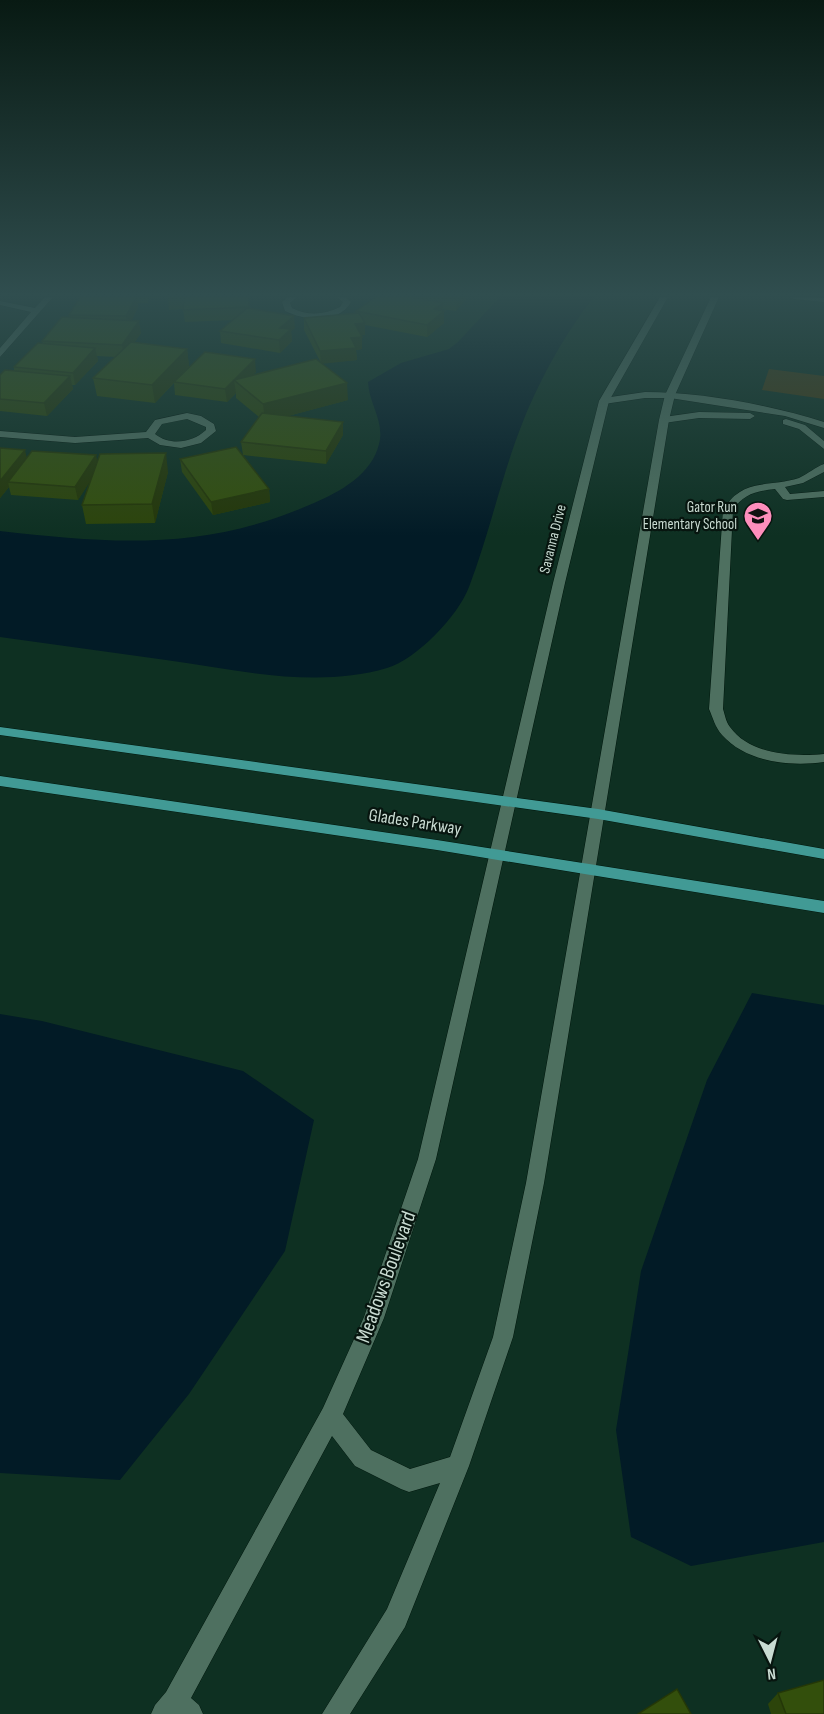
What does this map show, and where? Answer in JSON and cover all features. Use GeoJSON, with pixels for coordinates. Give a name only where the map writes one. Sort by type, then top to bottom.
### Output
{"type":"FeatureCollection","features":[{"type":"Feature","properties":{"kind":"main road","name":"Glades Parkway"},"geometry":{"type":"LineString","coordinates":[[0,731],[598,814],[824,854]]}},
{"type":"Feature","properties":{"kind":"main road","name":"Glades Parkway"},"geometry":{"type":"LineString","coordinates":[[0,781],[497,854],[824,907]]}},
{"type":"Feature","properties":{"kind":"street","name":"Savanna Drive"},"geometry":{"type":"LineString","coordinates":[[509,803],[604,401],[618,377]]}},
{"type":"Feature","properties":{"kind":"street"},"geometry":{"type":"LineString","coordinates":[[335,1714],[396,1618],[458,1466],[503,1337],[535,1183],[664,420],[670,395],[678,377]]}},
{"type":"Feature","properties":{"kind":"street"},"geometry":{"type":"LineString","coordinates":[[604,401],[645,395],[670,395],[788,413],[824,425]]}},
{"type":"Feature","properties":{"kind":"street"},"geometry":{"type":"LineString","coordinates":[[664,420],[699,415],[756,416],[802,426],[824,446]]}},
{"type":"Feature","properties":{"kind":"street"},"geometry":{"type":"LineString","coordinates":[[0,435],[42,441],[83,441],[150,435],[163,443],[187,444],[207,437],[211,426],[198,418],[175,417],[155,424],[150,429],[150,435]]}},
{"type":"Feature","properties":{"kind":"street"},"geometry":{"type":"LineString","coordinates":[[824,467],[814,476],[795,484],[744,490],[732,500],[728,510],[716,709],[725,731],[744,745],[785,758],[808,761],[824,758]]}},
{"type":"Feature","properties":{"kind":"street"},"geometry":{"type":"LineString","coordinates":[[778,486],[787,496],[824,494]]}},
{"type":"Feature","properties":{"kind":"street","name":"Meadows Boulevard"},"geometry":{"type":"LineString","coordinates":[[176,1710],[330,1416],[374,1318],[427,1159],[509,803]]}},
{"type":"Feature","properties":{"kind":"street"},"geometry":{"type":"LineString","coordinates":[[330,1416],[363,1458],[409,1481],[458,1466]]}},
{"type":"Feature","properties":{"kind":"shaded area"},"geometry":{"type":"Polygon","coordinates":[[[766,377],[824,377],[824,399],[762,390],[766,377]]]}},
{"type":"Feature","properties":{"kind":"water"},"geometry":{"type":"Polygon","coordinates":[[[377,377],[543,377],[516,439],[464,598],[446,623],[411,656],[387,668],[360,674],[333,677],[277,676],[0,637],[0,531],[82,539],[159,540],[235,529],[274,519],[324,499],[354,481],[375,455],[379,444],[380,428],[368,382],[377,377]]]}},
{"type":"Feature","properties":{"kind":"water"},"geometry":{"type":"Polygon","coordinates":[[[752,993],[824,1005],[824,1542],[691,1566],[631,1537],[616,1430],[641,1271],[707,1080],[752,993]]]}},
{"type":"Feature","properties":{"kind":"water"},"geometry":{"type":"Polygon","coordinates":[[[0,1014],[42,1021],[243,1071],[314,1120],[285,1251],[189,1394],[120,1480],[0,1473],[0,1014]]]}},
{"type":"Feature","properties":{"kind":"building"},"geometry":{"type":"Polygon","coordinates":[[[0,377],[69,377],[44,403],[0,399],[0,377]]]}},
{"type":"Feature","properties":{"kind":"building"},"geometry":{"type":"Polygon","coordinates":[[[94,377],[160,377],[152,385],[94,377]]]}},
{"type":"Feature","properties":{"kind":"building"},"geometry":{"type":"Polygon","coordinates":[[[179,377],[237,377],[225,389],[174,382],[179,377]]]}},
{"type":"Feature","properties":{"kind":"building"},"geometry":{"type":"Polygon","coordinates":[[[246,377],[339,377],[347,383],[263,404],[234,380],[246,377]]]}},
{"type":"Feature","properties":{"kind":"building"},"geometry":{"type":"Polygon","coordinates":[[[262,413],[343,422],[326,451],[241,442],[262,413]]]}},
{"type":"Feature","properties":{"kind":"building"},"geometry":{"type":"Polygon","coordinates":[[[236,447],[269,489],[211,502],[180,459],[236,447]]]}},
{"type":"Feature","properties":{"kind":"building"},"geometry":{"type":"Polygon","coordinates":[[[0,448],[25,450],[0,481],[0,448]]]}},
{"type":"Feature","properties":{"kind":"building"},"geometry":{"type":"Polygon","coordinates":[[[32,451],[96,455],[75,487],[8,482],[32,451]]]}},
{"type":"Feature","properties":{"kind":"building"},"geometry":{"type":"Polygon","coordinates":[[[166,453],[152,504],[82,505],[100,454],[166,453]]]}},
{"type":"Feature","properties":{"kind":"building"},"geometry":{"type":"Polygon","coordinates":[[[824,1680],[824,1714],[786,1714],[778,1693],[824,1680]]]}},
{"type":"Feature","properties":{"kind":"building"},"geometry":{"type":"Polygon","coordinates":[[[677,1689],[691,1714],[638,1714],[677,1689]]]}},
{"type":"Feature","properties":{"kind":"place","name":"Gator Run Elementary School"},"geometry":{"type":"Point","coordinates":[758,542]}}]}
